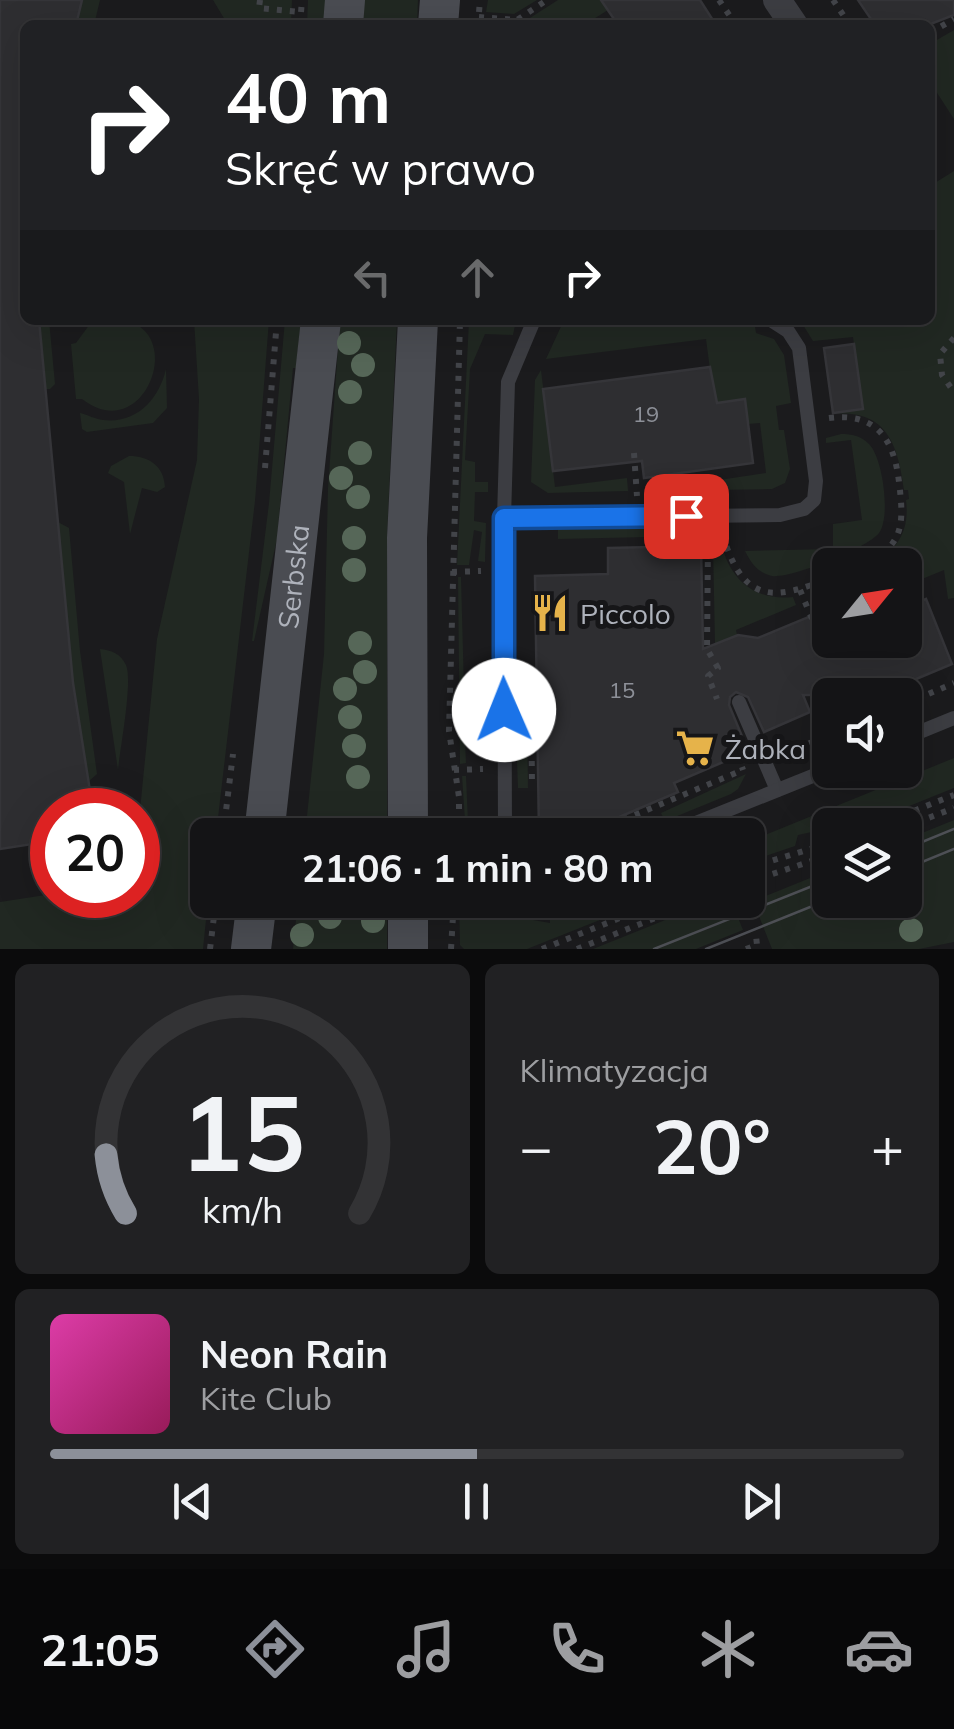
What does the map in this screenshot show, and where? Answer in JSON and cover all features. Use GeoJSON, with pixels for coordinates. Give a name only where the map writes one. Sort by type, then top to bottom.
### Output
{"type":"FeatureCollection","features":[{"type":"Feature","properties":{"kind":"street","name":"Serbska"},"geometry":{"type":"LineString","coordinates":[[266,818],[320,325]]}},
{"type":"Feature","properties":{"kind":"street"},"geometry":{"type":"LineString","coordinates":[[408,818],[407,538],[418,325]]}},
{"type":"Feature","properties":{"kind":"street"},"geometry":{"type":"LineString","coordinates":[[251,949],[255,918]]}},
{"type":"Feature","properties":{"kind":"street"},"geometry":{"type":"LineString","coordinates":[[408,918],[408,949]]}},
{"type":"Feature","properties":{"kind":"lane"},"geometry":{"type":"LineString","coordinates":[[505,818],[504,518],[508,382],[532,325]]}},
{"type":"Feature","properties":{"kind":"lane"},"geometry":{"type":"LineString","coordinates":[[504,518],[780,514],[804,509],[814,500],[816,481],[799,348],[779,325]]}},
{"type":"Feature","properties":{"kind":"lane"},"geometry":{"type":"LineString","coordinates":[[740,702],[777,790]]}},
{"type":"Feature","properties":{"kind":"lane"},"geometry":{"type":"LineString","coordinates":[[922,731],[954,718]]}},
{"type":"Feature","properties":{"kind":"lane"},"geometry":{"type":"LineString","coordinates":[[708,818],[812,775]]}},
{"type":"Feature","properties":{"kind":"path"},"geometry":{"type":"LineString","coordinates":[[249,0],[301,12]]}},
{"type":"Feature","properties":{"kind":"path"},"geometry":{"type":"LineString","coordinates":[[300,20],[302,0]]}},
{"type":"Feature","properties":{"kind":"path"},"geometry":{"type":"LineString","coordinates":[[517,20],[547,0]]}},
{"type":"Feature","properties":{"kind":"path"},"geometry":{"type":"LineString","coordinates":[[263,483],[277,325]]}},
{"type":"Feature","properties":{"kind":"path"},"geometry":{"type":"LineString","coordinates":[[458,818],[450,730],[460,325]]}},
{"type":"Feature","properties":{"kind":"path"},"geometry":{"type":"LineString","coordinates":[[954,338],[940,354],[942,375],[954,392]]}},
{"type":"Feature","properties":{"kind":"path"},"geometry":{"type":"LineString","coordinates":[[808,421],[844,416],[874,425],[896,455],[905,495],[903,516],[889,548]]}},
{"type":"Feature","properties":{"kind":"path"},"geometry":{"type":"LineString","coordinates":[[634,452],[636,496]]}},
{"type":"Feature","properties":{"kind":"path"},"geometry":{"type":"LineString","coordinates":[[619,497],[656,496]]}},
{"type":"Feature","properties":{"kind":"path"},"geometry":{"type":"LineString","coordinates":[[689,541],[719,540],[726,544],[736,571],[762,592],[776,595],[812,585]]}},
{"type":"Feature","properties":{"kind":"path"},"geometry":{"type":"LineString","coordinates":[[708,541],[707,649],[718,668],[708,676],[722,711]]}},
{"type":"Feature","properties":{"kind":"path"},"geometry":{"type":"LineString","coordinates":[[452,572],[469,571]]}},
{"type":"Feature","properties":{"kind":"path"},"geometry":{"type":"LineString","coordinates":[[800,590],[812,619]]}},
{"type":"Feature","properties":{"kind":"path"},"geometry":{"type":"LineString","coordinates":[[922,697],[954,683]]}},
{"type":"Feature","properties":{"kind":"path"},"geometry":{"type":"LineString","coordinates":[[226,818],[235,737]]}},
{"type":"Feature","properties":{"kind":"path"},"geometry":{"type":"LineString","coordinates":[[779,756],[812,738]]}},
{"type":"Feature","properties":{"kind":"path"},"geometry":{"type":"LineString","coordinates":[[627,818],[743,770],[742,762]]}},
{"type":"Feature","properties":{"kind":"path"},"geometry":{"type":"LineString","coordinates":[[454,770],[492,769]]}},
{"type":"Feature","properties":{"kind":"path"},"geometry":{"type":"LineString","coordinates":[[921,808],[954,795]]}},
{"type":"Feature","properties":{"kind":"path"},"geometry":{"type":"LineString","coordinates":[[922,820],[954,808]]}},
{"type":"Feature","properties":{"kind":"path"},"geometry":{"type":"LineString","coordinates":[[765,863],[812,848]]}},
{"type":"Feature","properties":{"kind":"path"},"geometry":{"type":"LineString","coordinates":[[765,876],[812,861]]}},
{"type":"Feature","properties":{"kind":"path"},"geometry":{"type":"LineString","coordinates":[[210,949],[214,918]]}},
{"type":"Feature","properties":{"kind":"path"},"geometry":{"type":"LineString","coordinates":[[451,949],[453,918]]}},
{"type":"Feature","properties":{"kind":"path"},"geometry":{"type":"LineString","coordinates":[[542,949],[619,918]]}},
{"type":"Feature","properties":{"kind":"path"},"geometry":{"type":"LineString","coordinates":[[577,949],[655,918]]}},
{"type":"Feature","properties":{"kind":"path"},"geometry":{"type":"LineString","coordinates":[[746,949],[757,945],[756,936]]}},
{"type":"Feature","properties":{"kind":"shaded area"},"geometry":{"type":"Polygon","coordinates":[[[82,0],[100,0],[95,20],[77,20],[82,0]]]}},
{"type":"Feature","properties":{"kind":"shaded area"},"geometry":{"type":"Polygon","coordinates":[[[213,0],[292,0],[291,20],[225,20],[213,0]]]}},
{"type":"Feature","properties":{"kind":"shaded area"},"geometry":{"type":"Polygon","coordinates":[[[308,0],[326,0],[324,20],[307,20],[308,0]]]}},
{"type":"Feature","properties":{"kind":"shaded area"},"geometry":{"type":"Polygon","coordinates":[[[364,0],[418,0],[417,20],[363,20],[364,0]]]}},
{"type":"Feature","properties":{"kind":"shaded area"},"geometry":{"type":"Polygon","coordinates":[[[488,0],[537,0],[514,14],[486,12],[488,0]]]}},
{"type":"Feature","properties":{"kind":"shaded area"},"geometry":{"type":"Polygon","coordinates":[[[558,0],[601,0],[608,10],[592,20],[527,20],[558,0]]]}},
{"type":"Feature","properties":{"kind":"shaded area"},"geometry":{"type":"Polygon","coordinates":[[[954,30],[954,119],[935,90],[935,41],[954,30]]]}},
{"type":"Feature","properties":{"kind":"shaded area"},"geometry":{"type":"Polygon","coordinates":[[[954,171],[954,598],[948,599],[944,570],[922,579],[922,548],[893,548],[903,531],[909,499],[898,458],[886,433],[866,417],[833,414],[863,408],[853,337],[813,341],[803,325],[935,325],[935,183],[954,171]]]}},
{"type":"Feature","properties":{"kind":"shaded area"},"geometry":{"type":"Polygon","coordinates":[[[39,325],[49,325],[55,384],[45,389],[39,325]]]}},
{"type":"Feature","properties":{"kind":"shaded area"},"geometry":{"type":"Polygon","coordinates":[[[89,325],[134,325],[142,329],[153,344],[155,363],[150,382],[139,398],[124,409],[104,410],[76,399],[71,344],[89,325]]]}},
{"type":"Feature","properties":{"kind":"shaded area"},"geometry":{"type":"Polygon","coordinates":[[[194,325],[269,325],[255,501],[218,818],[190,818],[190,918],[206,918],[203,949],[0,949],[0,902],[30,897],[30,918],[160,918],[160,788],[142,788],[157,639],[197,460],[199,399],[194,325]]]}},
{"type":"Feature","properties":{"kind":"shaded area"},"geometry":{"type":"Polygon","coordinates":[[[285,325],[300,325],[277,539],[252,641],[285,325]]]}},
{"type":"Feature","properties":{"kind":"shaded area"},"geometry":{"type":"Polygon","coordinates":[[[340,325],[397,325],[387,536],[387,818],[307,818],[324,654],[328,488],[340,325]]]}},
{"type":"Feature","properties":{"kind":"shaded area"},"geometry":{"type":"Polygon","coordinates":[[[469,325],[515,325],[513,335],[485,334],[470,369],[465,460],[475,462],[475,482],[488,482],[488,492],[475,492],[474,521],[486,523],[485,562],[478,561],[482,532],[474,530],[469,565],[457,565],[469,325]]]}},
{"type":"Feature","properties":{"kind":"shaded area"},"geometry":{"type":"Polygon","coordinates":[[[562,325],[755,325],[756,333],[774,339],[784,355],[791,403],[776,406],[790,469],[785,483],[772,489],[646,491],[766,473],[760,423],[748,424],[745,400],[714,400],[706,339],[546,359],[562,325]]]}},
{"type":"Feature","properties":{"kind":"shaded area"},"geometry":{"type":"Polygon","coordinates":[[[166,369],[167,408],[153,423],[87,432],[82,429],[80,413],[115,420],[136,414],[158,390],[166,369]]]}},
{"type":"Feature","properties":{"kind":"shaded area"},"geometry":{"type":"Polygon","coordinates":[[[541,370],[555,487],[627,478],[628,491],[548,493],[531,482],[535,380],[541,370]]]}},
{"type":"Feature","properties":{"kind":"shaded area"},"geometry":{"type":"Polygon","coordinates":[[[856,436],[866,441],[878,462],[885,502],[883,525],[879,533],[856,548],[833,548],[833,524],[862,520],[851,440],[826,443],[826,438],[856,436]]]}},
{"type":"Feature","properties":{"kind":"shaded area"},"geometry":{"type":"Polygon","coordinates":[[[129,456],[154,464],[162,473],[165,487],[157,492],[142,488],[130,534],[124,482],[108,473],[111,466],[129,456]]]}},
{"type":"Feature","properties":{"kind":"shaded area"},"geometry":{"type":"Polygon","coordinates":[[[58,522],[69,528],[97,774],[89,781],[73,683],[58,522]]]}},
{"type":"Feature","properties":{"kind":"shaded area"},"geometry":{"type":"Polygon","coordinates":[[[694,527],[694,536],[558,539],[558,529],[694,527]]]}},
{"type":"Feature","properties":{"kind":"shaded area"},"geometry":{"type":"Polygon","coordinates":[[[713,546],[722,546],[732,569],[747,586],[768,596],[793,597],[796,605],[736,630],[737,635],[715,644],[713,546]]]}},
{"type":"Feature","properties":{"kind":"shaded area"},"geometry":{"type":"Polygon","coordinates":[[[812,549],[812,568],[772,576],[752,563],[745,551],[812,549]]]}},
{"type":"Feature","properties":{"kind":"shaded area"},"geometry":{"type":"Polygon","coordinates":[[[458,577],[465,727],[490,727],[491,738],[465,740],[466,763],[460,764],[458,577]]]}},
{"type":"Feature","properties":{"kind":"shaded area"},"geometry":{"type":"Polygon","coordinates":[[[100,649],[118,655],[128,673],[118,770],[100,649]]]}},
{"type":"Feature","properties":{"kind":"shaded area"},"geometry":{"type":"Polygon","coordinates":[[[515,707],[527,707],[528,788],[518,788],[515,707]]]}},
{"type":"Feature","properties":{"kind":"shaded area"},"geometry":{"type":"Polygon","coordinates":[[[954,758],[954,788],[904,808],[831,808],[880,788],[922,788],[922,771],[954,758]]]}},
{"type":"Feature","properties":{"kind":"shaded area"},"geometry":{"type":"Polygon","coordinates":[[[746,774],[731,794],[672,818],[664,818],[661,813],[746,774]]]}},
{"type":"Feature","properties":{"kind":"shaded area"},"geometry":{"type":"Polygon","coordinates":[[[462,776],[466,776],[465,818],[462,776]]]}},
{"type":"Feature","properties":{"kind":"shaded area"},"geometry":{"type":"Polygon","coordinates":[[[812,816],[812,832],[798,835],[795,846],[765,856],[765,835],[812,816]]]}},
{"type":"Feature","properties":{"kind":"shaded area"},"geometry":{"type":"Polygon","coordinates":[[[954,820],[954,942],[919,949],[772,949],[760,918],[765,918],[765,896],[812,877],[812,918],[922,918],[922,833],[954,820]]]}},
{"type":"Feature","properties":{"kind":"shaded area"},"geometry":{"type":"Polygon","coordinates":[[[296,918],[387,918],[387,949],[293,949],[296,918]]]}},
{"type":"Feature","properties":{"kind":"shaded area"},"geometry":{"type":"Polygon","coordinates":[[[459,918],[521,918],[550,923],[550,918],[605,918],[527,949],[464,949],[460,945],[459,918]]]}},
{"type":"Feature","properties":{"kind":"shaded area"},"geometry":{"type":"Polygon","coordinates":[[[670,918],[738,918],[743,930],[696,949],[593,949],[670,918]]]}},
{"type":"Feature","properties":{"kind":"building"},"geometry":{"type":"Polygon","coordinates":[[[0,0],[82,0],[77,20],[20,20],[20,325],[39,325],[73,683],[90,788],[30,788],[30,844],[0,849],[0,0]]]}},
{"type":"Feature","properties":{"kind":"building"},"geometry":{"type":"Polygon","coordinates":[[[601,0],[700,0],[713,20],[615,20],[601,0]]]}},
{"type":"Feature","properties":{"kind":"building"},"geometry":{"type":"Polygon","coordinates":[[[858,0],[954,0],[954,15],[935,22],[872,20],[858,0]]]}},
{"type":"Feature","properties":{"kind":"building"},"geometry":{"type":"Polygon","coordinates":[[[854,344],[863,409],[833,413],[824,348],[854,344]]]}},
{"type":"Feature","properties":{"kind":"building"},"geometry":{"type":"Polygon","coordinates":[[[710,367],[717,403],[745,399],[753,463],[644,478],[642,461],[553,471],[543,389],[710,367]]]}},
{"type":"Feature","properties":{"kind":"building"},"geometry":{"type":"Polygon","coordinates":[[[701,546],[703,649],[738,635],[758,638],[812,616],[812,658],[922,658],[922,601],[926,599],[952,664],[919,678],[812,678],[812,695],[803,695],[810,712],[764,732],[748,697],[736,692],[729,705],[744,741],[730,747],[735,757],[674,783],[678,792],[617,818],[539,818],[535,576],[608,574],[608,548],[701,546]]]}},
{"type":"Feature","properties":{"kind":"tram line"},"geometry":{"type":"LineString","coordinates":[[922,842],[954,829]]}},
{"type":"Feature","properties":{"kind":"tram line"},"geometry":{"type":"LineString","coordinates":[[922,862],[954,849]]}},
{"type":"Feature","properties":{"kind":"tram line"},"geometry":{"type":"LineString","coordinates":[[654,949],[812,886]]}},
{"type":"Feature","properties":{"kind":"tram line"},"geometry":{"type":"LineString","coordinates":[[706,949],[812,906]]}},
{"type":"Feature","properties":{"kind":"place","name":"Piccolo"},"geometry":{"type":"Point","coordinates":[550,613]}},
{"type":"Feature","properties":{"kind":"place","name":"Żabka"},"geometry":{"type":"Point","coordinates":[695,748]}},
{"type":"Feature","properties":{"kind":"route"},"geometry":{"type":"LineString","coordinates":[[504,710],[504,518],[686,516]]}}]}
